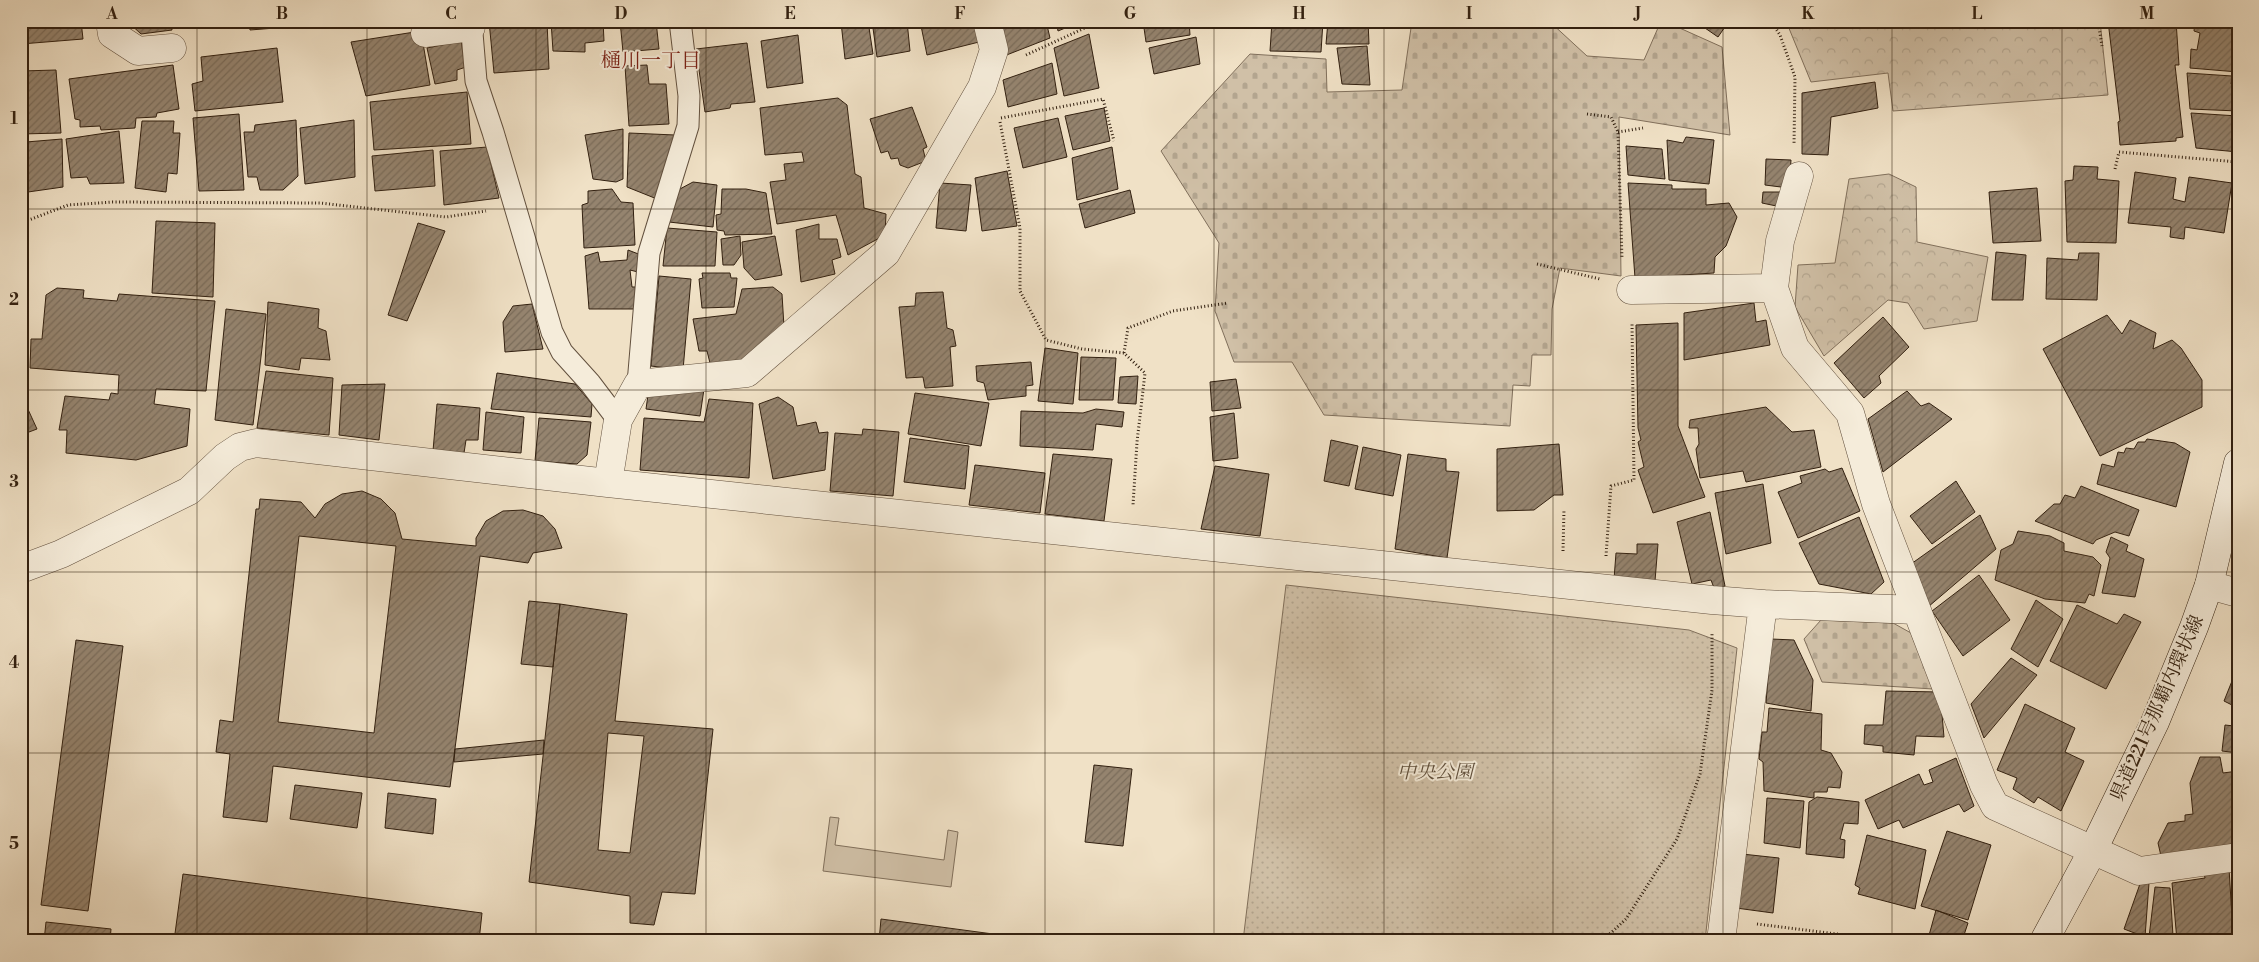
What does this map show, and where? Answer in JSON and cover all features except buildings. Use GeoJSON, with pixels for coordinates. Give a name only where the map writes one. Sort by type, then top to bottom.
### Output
{"type":"FeatureCollection","features":[{"type":"Feature","properties":{"kind":"street"},"geometry":{"type":"LineString","coordinates":[[110,21],[112,34],[138,51],[172,48]]}},
{"type":"Feature","properties":{"kind":"street"},"geometry":{"type":"LineString","coordinates":[[608,483],[618,420],[638,384],[747,373],[886,253],[982,87],[994,50],[988,21]]}},
{"type":"Feature","properties":{"kind":"street"},"geometry":{"type":"LineString","coordinates":[[425,33],[471,24]]}},
{"type":"Feature","properties":{"kind":"street"},"geometry":{"type":"LineString","coordinates":[[1799,176],[1780,241],[1774,288],[1795,348],[1850,413],[1876,504],[1984,785],[1995,806],[2139,870],[2238,856]]}},
{"type":"Feature","properties":{"kind":"street"},"geometry":{"type":"LineString","coordinates":[[1627,287],[1774,288]]}},
{"type":"Feature","properties":{"kind":"street"},"geometry":{"type":"LineString","coordinates":[[21,569],[61,554],[189,491],[225,457],[240,447],[256,443],[608,483],[1589,588],[1763,604],[1916,610]]}},
{"type":"Feature","properties":{"kind":"street","name":"県道221号那覇内環状線"},"geometry":{"type":"LineString","coordinates":[[2044,941],[2092,850],[2155,722],[2209,586],[2238,463]]}},
{"type":"Feature","properties":{"kind":"street"},"geometry":{"type":"LineString","coordinates":[[2209,586],[2238,593]]}},
{"type":"Feature","properties":{"kind":"street"},"geometry":{"type":"LineString","coordinates":[[1723,931],[1763,604]]}},
{"type":"Feature","properties":{"kind":"lane"},"geometry":{"type":"LineString","coordinates":[[638,384],[649,253],[688,126],[690,96],[680,21]]}},
{"type":"Feature","properties":{"kind":"lane"},"geometry":{"type":"LineString","coordinates":[[471,24],[476,81],[552,332],[562,352],[590,383],[618,420]]}},
{"type":"Feature","properties":{"kind":"path"},"geometry":{"type":"LineString","coordinates":[[990,62],[1009,62],[1100,21]]}},
{"type":"Feature","properties":{"kind":"path"},"geometry":{"type":"LineString","coordinates":[[1771,21],[1780,35],[1795,77],[1793,141],[1799,176]]}},
{"type":"Feature","properties":{"kind":"path"},"geometry":{"type":"LineString","coordinates":[[2098,21],[2102,46]]}},
{"type":"Feature","properties":{"kind":"path"},"geometry":{"type":"LineString","coordinates":[[1000,119],[1103,99],[1114,141]]}},
{"type":"Feature","properties":{"kind":"path"},"geometry":{"type":"LineString","coordinates":[[975,100],[1000,119],[1020,228],[1020,291],[1046,340],[1082,348],[1124,353],[1144,373],[1137,442],[1132,539]]}},
{"type":"Feature","properties":{"kind":"path"},"geometry":{"type":"LineString","coordinates":[[1587,114],[1611,116],[1618,132],[1627,287],[1634,480],[1611,486],[1607,553],[1589,588]]}},
{"type":"Feature","properties":{"kind":"path"},"geometry":{"type":"LineString","coordinates":[[1618,132],[1643,128]]}},
{"type":"Feature","properties":{"kind":"path"},"geometry":{"type":"LineString","coordinates":[[2115,168],[2118,152],[2238,162]]}},
{"type":"Feature","properties":{"kind":"path"},"geometry":{"type":"LineString","coordinates":[[21,223],[68,205],[113,202],[320,203],[446,217],[514,207]]}},
{"type":"Feature","properties":{"kind":"path"},"geometry":{"type":"LineString","coordinates":[[1537,264],[1627,287]]}},
{"type":"Feature","properties":{"kind":"path"},"geometry":{"type":"LineString","coordinates":[[1124,353],[1128,328],[1173,311],[1228,303]]}},
{"type":"Feature","properties":{"kind":"path"},"geometry":{"type":"LineString","coordinates":[[1562,584],[1564,509]]}},
{"type":"Feature","properties":{"kind":"path"},"geometry":{"type":"LineString","coordinates":[[1602,941],[1626,919],[1677,839],[1700,774],[1712,690],[1712,600]]}},
{"type":"Feature","properties":{"kind":"path"},"geometry":{"type":"LineString","coordinates":[[1723,931],[1892,941]]}},
{"type":"Feature","properties":{"kind":"green space"},"geometry":{"type":"Polygon","coordinates":[[[1412,21],[1549,21],[1587,56],[1644,60],[1661,21],[1664,21],[1722,47],[1730,135],[1619,117],[1621,276],[1560,268],[1552,309],[1551,355],[1532,355],[1530,386],[1513,385],[1510,426],[1324,415],[1292,362],[1234,362],[1215,311],[1219,243],[1161,151],[1250,54],[1326,59],[1327,92],[1402,90],[1412,21]]]}},
{"type":"Feature","properties":{"kind":"green space"},"geometry":{"type":"Polygon","coordinates":[[[1786,21],[2100,21],[2108,95],[1893,111],[1888,73],[1811,82],[1786,21]]]}},
{"type":"Feature","properties":{"kind":"green space"},"geometry":{"type":"Polygon","coordinates":[[[1889,174],[1916,187],[1917,242],[1988,257],[1977,321],[1924,329],[1908,303],[1888,300],[1824,356],[1795,307],[1798,265],[1835,263],[1849,179],[1889,174]]]}},
{"type":"Feature","properties":{"kind":"green space","name":"中央公園"},"geometry":{"type":"Polygon","coordinates":[[[1286,585],[1689,630],[1737,648],[1705,941],[1243,941],[1286,585]]]}},
{"type":"Feature","properties":{"kind":"green space"},"geometry":{"type":"Polygon","coordinates":[[[1821,620],[1893,623],[1911,633],[1933,689],[1822,682],[1804,639],[1821,620]]]}},
{"type":"Feature","properties":{"kind":"green space"},"geometry":{"type":"Polygon","coordinates":[[[830,817],[839,818],[835,845],[944,860],[948,830],[958,832],[951,887],[823,871],[830,817]]]}},
{"type":"Feature","properties":{"kind":"district","name":"樋川一丁目"},"geometry":{"type":"Point","coordinates":[651,61]}}]}
